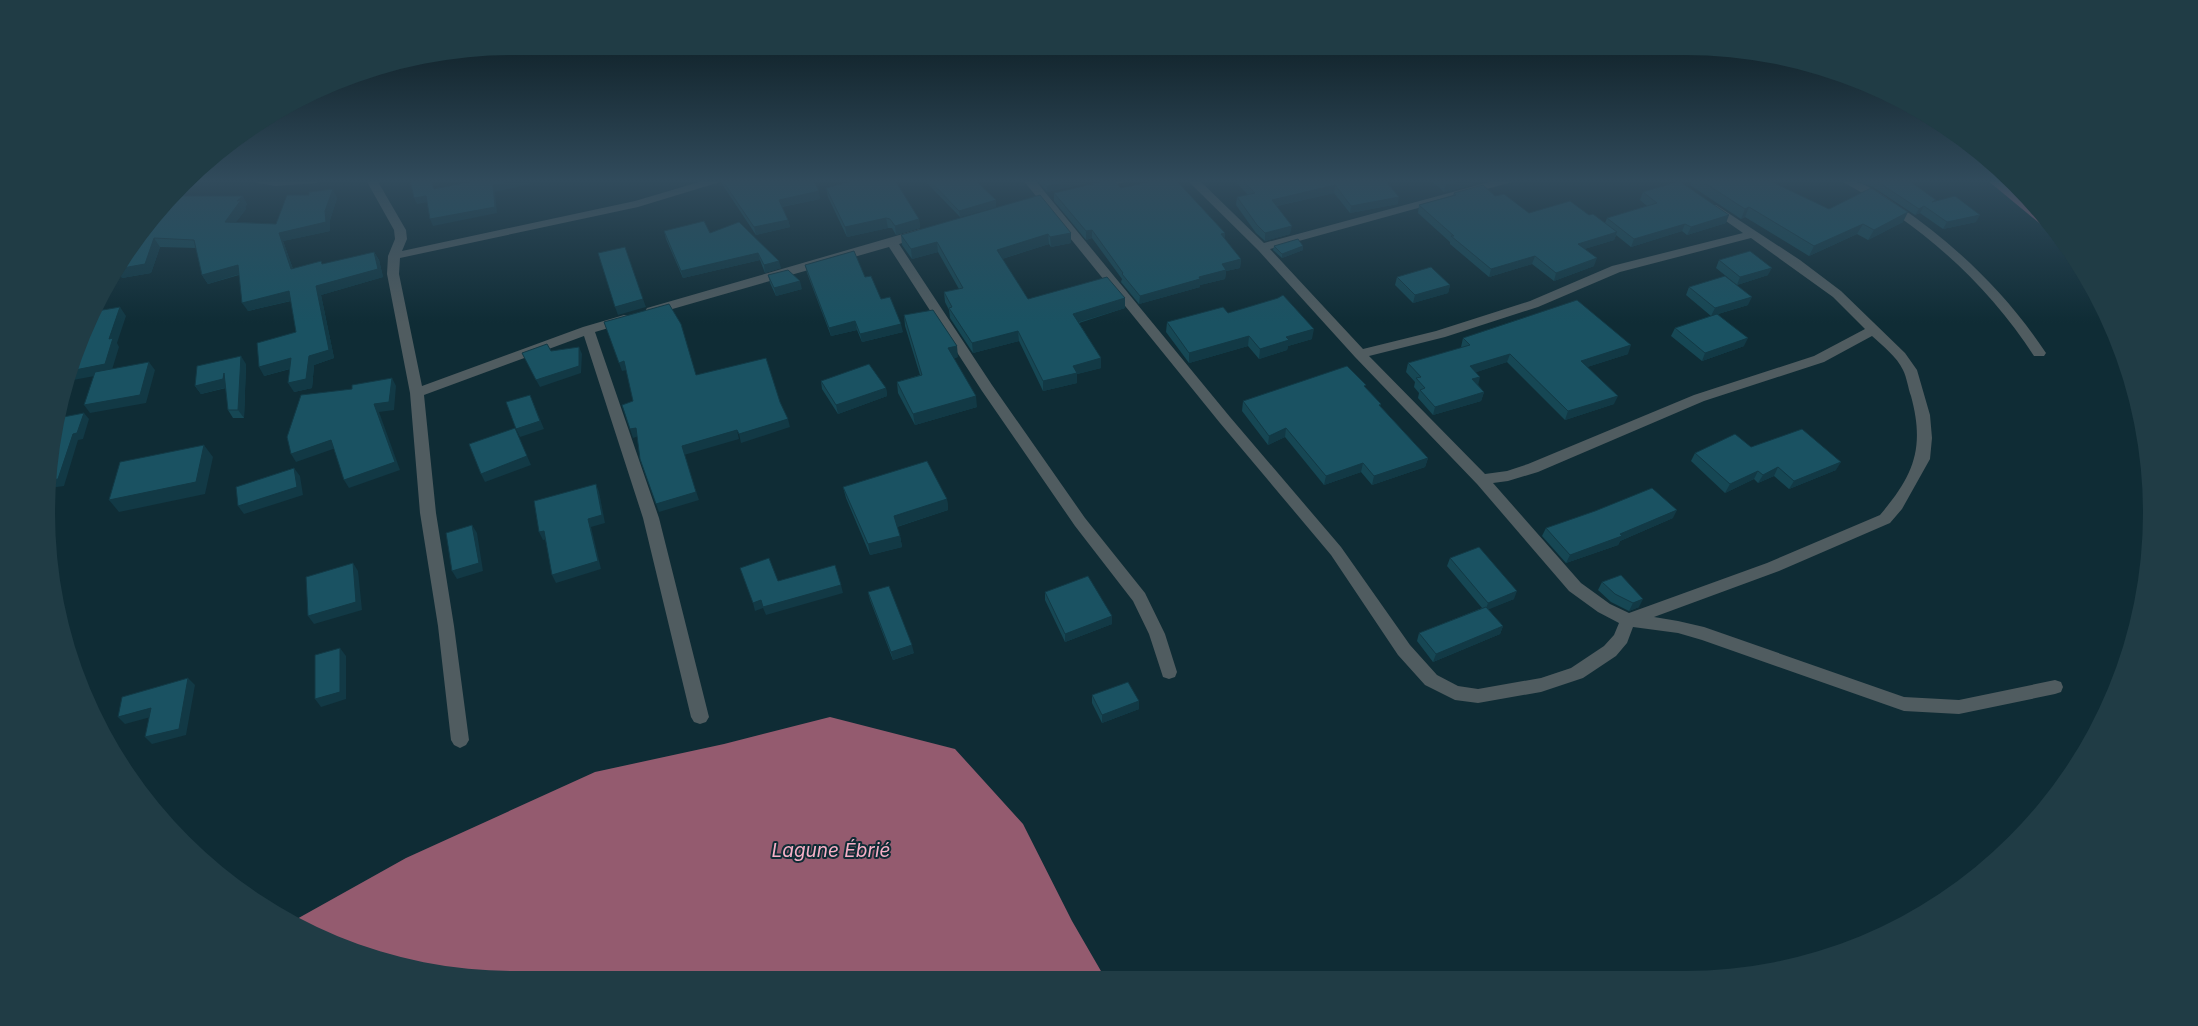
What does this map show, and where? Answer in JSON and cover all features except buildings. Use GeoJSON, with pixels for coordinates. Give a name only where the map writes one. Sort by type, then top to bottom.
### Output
{"type":"FeatureCollection","features":[{"type":"Feature","properties":{"kind":"street"},"geometry":{"type":"LineString","coordinates":[[399,228],[401,239],[394,256],[393,274],[417,393],[428,513],[446,626],[460,740]]}},
{"type":"Feature","properties":{"kind":"street"},"geometry":{"type":"LineString","coordinates":[[394,256],[526,228]]}},
{"type":"Feature","properties":{"kind":"street"},"geometry":{"type":"LineString","coordinates":[[1073,228],[1225,420],[1336,551],[1404,650],[1431,680],[1455,693],[1478,696],[1541,686],[1577,674],[1610,651],[1621,638],[1628,620],[1773,568],[1885,519],[1897,505],[1923,459],[1925,438],[1923,415],[1910,370],[1900,356],[1837,294],[1743,228]]}},
{"type":"Feature","properties":{"kind":"street"},"geometry":{"type":"LineString","coordinates":[[1242,228],[1360,354],[1482,480],[1575,587],[1604,608],[1628,620],[1678,627],[1704,634],[1904,704],[1960,707],[2055,687]]}},
{"type":"Feature","properties":{"kind":"street"},"geometry":{"type":"LineString","coordinates":[[1262,247],[1332,228]]}},
{"type":"Feature","properties":{"kind":"street"},"geometry":{"type":"LineString","coordinates":[[1919,228],[1978,276],[2012,313],[2039,353]]}},
{"type":"Feature","properties":{"kind":"street"},"geometry":{"type":"LineString","coordinates":[[417,393],[588,330],[930,231]]}},
{"type":"Feature","properties":{"kind":"street"},"geometry":{"type":"LineString","coordinates":[[1360,354],[1440,334],[1534,304],[1616,269],[1752,234]]}},
{"type":"Feature","properties":{"kind":"street"},"geometry":{"type":"LineString","coordinates":[[892,242],[1008,420],[1080,522],[1139,597],[1157,634],[1169,672]]}},
{"type":"Feature","properties":{"kind":"street"},"geometry":{"type":"LineString","coordinates":[[588,330],[651,518],[700,717]]}},
{"type":"Feature","properties":{"kind":"street"},"geometry":{"type":"LineString","coordinates":[[1482,480],[1508,476],[1534,468],[1699,398],[1819,359],[1874,330]]}},
{"type":"Feature","properties":{"kind":"water","name":"Lagune Ébrié"},"geometry":{"type":"Polygon","coordinates":[[[830,717],[955,749],[1023,824],[1072,921],[1101,971],[483,970],[453,967],[394,955],[366,947],[299,918],[406,858],[595,772],[724,744],[830,717]]]}}]}
